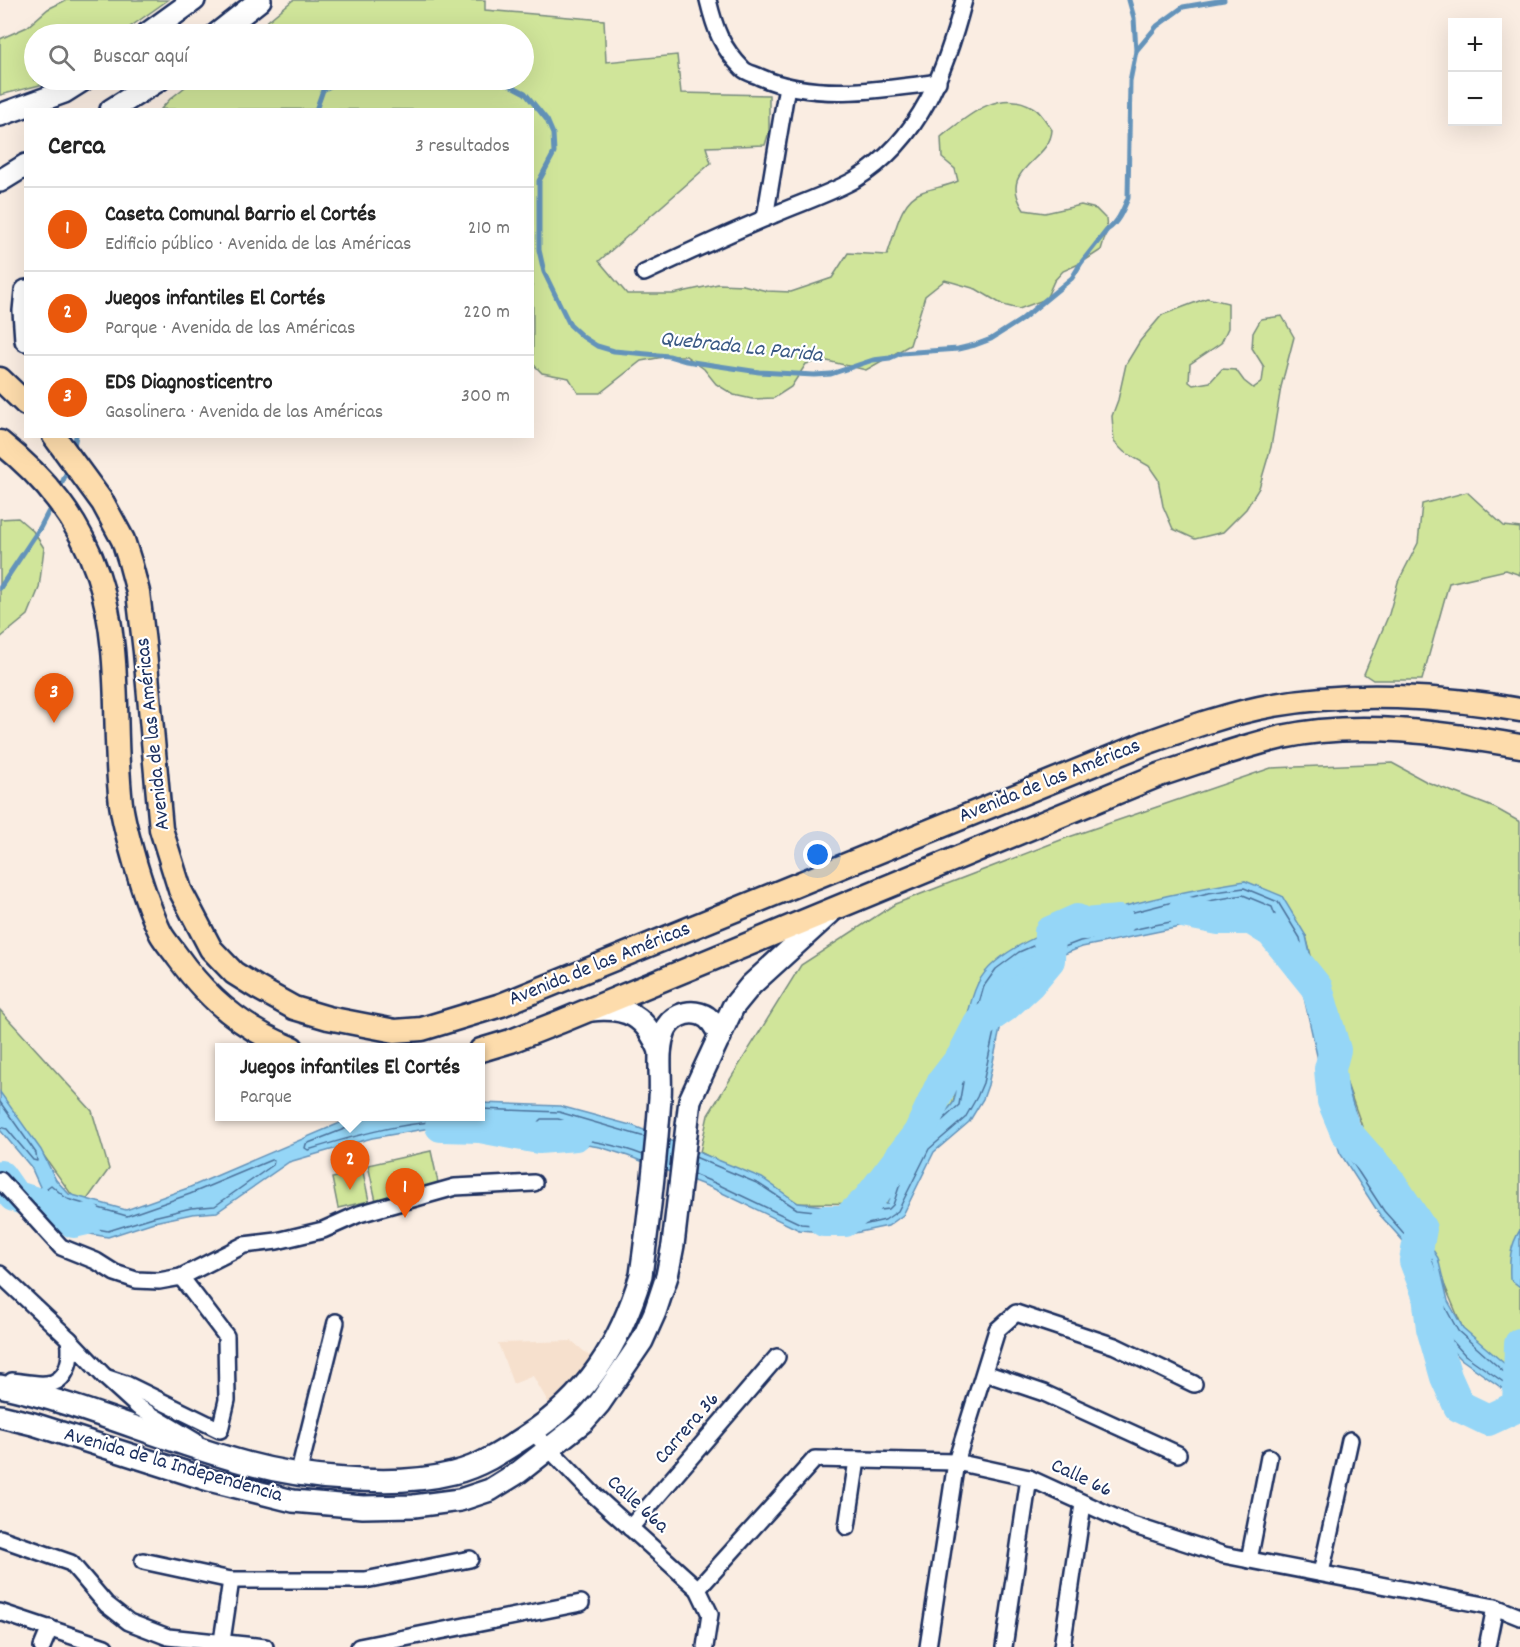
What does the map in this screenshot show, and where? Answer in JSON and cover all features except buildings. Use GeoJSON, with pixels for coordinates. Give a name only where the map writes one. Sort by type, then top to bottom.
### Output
{"type":"FeatureCollection","features":[{"type":"Feature","properties":{"kind":"main road"},"geometry":{"type":"LineString","coordinates":[[161,24],[194,0]]}},
{"type":"Feature","properties":{"kind":"main road"},"geometry":{"type":"LineString","coordinates":[[230,24],[260,0]]}},
{"type":"Feature","properties":{"kind":"main road"},"geometry":{"type":"LineString","coordinates":[[0,115],[67,90]]}},
{"type":"Feature","properties":{"kind":"main road"},"geometry":{"type":"LineString","coordinates":[[114,108],[143,90]]}},
{"type":"Feature","properties":{"kind":"main road"},"geometry":{"type":"LineString","coordinates":[[132,108],[149,90]]}},
{"type":"Feature","properties":{"kind":"main road"},"geometry":{"type":"LineString","coordinates":[[0,181],[24,166]]}},
{"type":"Feature","properties":{"kind":"main road"},"geometry":{"type":"LineString","coordinates":[[0,379],[24,402]]}},
{"type":"Feature","properties":{"kind":"main road"},"geometry":{"type":"LineString","coordinates":[[0,400],[24,417]]}},
{"type":"Feature","properties":{"kind":"main road","name":"Avenida de las Américas"},"geometry":{"type":"LineString","coordinates":[[57,440],[103,503],[123,540],[138,592],[161,829],[180,890],[211,949],[234,973],[294,1008],[328,1018],[395,1031],[422,1029],[501,1005],[1146,743],[1219,718],[1275,705],[1339,698],[1391,697],[1480,703],[1520,710]]}},
{"type":"Feature","properties":{"kind":"main road","name":"Avenida de las Américas"},"geometry":{"type":"LineString","coordinates":[[0,442],[53,491],[78,529],[99,576],[115,653],[121,803],[126,835],[145,896],[162,936],[207,993],[235,1017],[281,1043]]}},
{"type":"Feature","properties":{"kind":"main road","name":"Avenida de las Américas"},"geometry":{"type":"LineString","coordinates":[[485,1049],[511,1041],[586,1011],[1159,775],[1283,737],[1341,729],[1421,732],[1520,746]]}},
{"type":"Feature","properties":{"kind":"main road"},"geometry":{"type":"LineString","coordinates":[[992,807],[1000,816],[1002,825],[1000,840]]}},
{"type":"Feature","properties":{"kind":"main road","name":"Avenida de la Independencia"},"geometry":{"type":"LineString","coordinates":[[0,1416],[232,1486],[293,1501],[363,1507],[414,1506],[460,1500],[490,1490],[549,1450],[584,1421],[642,1341],[656,1312],[667,1276],[673,1245],[690,1100],[733,1007],[751,986],[837,907]]}},
{"type":"Feature","properties":{"kind":"main road"},"geometry":{"type":"LineString","coordinates":[[586,1011],[621,1010],[633,1014],[651,1032],[660,1051]]}},
{"type":"Feature","properties":{"kind":"main road"},"geometry":{"type":"LineString","coordinates":[[660,1051],[666,1029],[680,1015],[700,1014],[709,1018],[716,1026],[720,1037]]}},
{"type":"Feature","properties":{"kind":"main road","name":"Avenida de la Independencia"},"geometry":{"type":"LineString","coordinates":[[0,1386],[42,1395],[246,1464],[298,1475],[362,1481],[410,1481],[453,1473],[481,1464],[533,1432],[571,1402],[606,1358],[632,1304],[641,1275],[646,1240],[660,1096],[660,1051]]}},
{"type":"Feature","properties":{"kind":"street"},"geometry":{"type":"LineString","coordinates":[[708,0],[716,31],[745,70],[787,86],[812,90],[852,90],[897,88],[938,82]]}},
{"type":"Feature","properties":{"kind":"street"},"geometry":{"type":"LineString","coordinates":[[644,273],[854,180],[887,155],[914,125],[938,82],[951,48],[964,0]]}},
{"type":"Feature","properties":{"kind":"street"},"geometry":{"type":"LineString","coordinates":[[765,218],[787,86]]}},
{"type":"Feature","properties":{"kind":"street"},"geometry":{"type":"LineString","coordinates":[[0,1180],[61,1247],[96,1261],[115,1273],[136,1280],[159,1281],[181,1277],[244,1245],[277,1241],[323,1230],[359,1214],[455,1187],[534,1183]]}},
{"type":"Feature","properties":{"kind":"street"},"geometry":{"type":"LineString","coordinates":[[0,1274],[138,1407],[216,1454]]}},
{"type":"Feature","properties":{"kind":"street"},"geometry":{"type":"LineString","coordinates":[[105,1377],[126,1384],[220,1430],[227,1400],[226,1336],[181,1277]]}},
{"type":"Feature","properties":{"kind":"street"},"geometry":{"type":"LineString","coordinates":[[928,1647],[956,1462],[997,1330],[1016,1313],[1114,1346],[1194,1384]]}},
{"type":"Feature","properties":{"kind":"street"},"geometry":{"type":"LineString","coordinates":[[298,1475],[336,1322]]}},
{"type":"Feature","properties":{"kind":"street"},"geometry":{"type":"LineString","coordinates":[[0,1380],[47,1385],[59,1380],[68,1368],[71,1353],[69,1339]]}},
{"type":"Feature","properties":{"kind":"street","name":"Carrera 36"},"geometry":{"type":"LineString","coordinates":[[630,1528],[777,1357]]}},
{"type":"Feature","properties":{"kind":"street"},"geometry":{"type":"LineString","coordinates":[[985,1373],[1044,1394],[1178,1454]]}},
{"type":"Feature","properties":{"kind":"street"},"geometry":{"type":"LineString","coordinates":[[533,1432],[549,1450]]}},
{"type":"Feature","properties":{"kind":"street"},"geometry":{"type":"LineString","coordinates":[[1321,1573],[1350,1440]]}},
{"type":"Feature","properties":{"kind":"street","name":"Calle 66a"},"geometry":{"type":"LineString","coordinates":[[549,1450],[593,1494],[698,1589]]}},
{"type":"Feature","properties":{"kind":"street"},"geometry":{"type":"LineString","coordinates":[[1249,1560],[1269,1457]]}},
{"type":"Feature","properties":{"kind":"street","name":"Calle 66"},"geometry":{"type":"LineString","coordinates":[[698,1589],[815,1459],[956,1462],[1029,1478],[1132,1525],[1224,1555],[1495,1607],[1520,1617]]}},
{"type":"Feature","properties":{"kind":"street"},"geometry":{"type":"LineString","coordinates":[[847,1527],[857,1460]]}},
{"type":"Feature","properties":{"kind":"street"},"geometry":{"type":"LineString","coordinates":[[1004,1647],[1029,1478]]}},
{"type":"Feature","properties":{"kind":"street"},"geometry":{"type":"LineString","coordinates":[[1062,1647],[1083,1504]]}},
{"type":"Feature","properties":{"kind":"street"},"geometry":{"type":"LineString","coordinates":[[0,1538],[71,1563],[106,1604],[129,1622],[168,1637],[265,1647]]}},
{"type":"Feature","properties":{"kind":"street"},"geometry":{"type":"LineString","coordinates":[[143,1561],[231,1580],[365,1580],[471,1559]]}},
{"type":"Feature","properties":{"kind":"street"},"geometry":{"type":"LineString","coordinates":[[222,1641],[231,1580]]}},
{"type":"Feature","properties":{"kind":"street"},"geometry":{"type":"LineString","coordinates":[[698,1589],[710,1614],[705,1647]]}},
{"type":"Feature","properties":{"kind":"street"},"geometry":{"type":"LineString","coordinates":[[359,1647],[581,1603]]}},
{"type":"Feature","properties":{"kind":"street"},"geometry":{"type":"LineString","coordinates":[[1487,1647],[1495,1607]]}},
{"type":"Feature","properties":{"kind":"street"},"geometry":{"type":"LineString","coordinates":[[0,1612],[105,1647]]}},
{"type":"Feature","properties":{"kind":"street"},"geometry":{"type":"LineString","coordinates":[[42,1647],[50,1628]]}},
{"type":"Feature","properties":{"kind":"shaded area"},"geometry":{"type":"Polygon","coordinates":[[[572,1341],[600,1365],[555,1414],[533,1376],[513,1384],[498,1343],[572,1341]]]}},
{"type":"Feature","properties":{"kind":"green space"},"geometry":{"type":"Polygon","coordinates":[[[66,0],[168,0],[134,24],[30,24],[48,9],[66,0]]]}},
{"type":"Feature","properties":{"kind":"green space"},"geometry":{"type":"Polygon","coordinates":[[[293,0],[485,0],[485,10],[604,20],[606,62],[677,55],[681,93],[769,95],[769,132],[765,145],[706,147],[711,163],[599,261],[627,294],[673,294],[718,284],[791,292],[832,278],[848,253],[887,255],[899,219],[908,202],[922,192],[958,181],[955,169],[942,158],[941,137],[972,113],[996,102],[1009,100],[1034,108],[1052,130],[1043,150],[1027,166],[1016,184],[1017,196],[1024,210],[1045,213],[1081,205],[1096,209],[1106,219],[1107,230],[1101,250],[1063,271],[1054,281],[1046,299],[1019,309],[1003,305],[976,289],[945,280],[925,296],[910,345],[866,370],[823,360],[806,364],[791,387],[774,398],[752,399],[734,395],[716,384],[704,369],[686,356],[669,356],[641,361],[600,393],[578,393],[569,378],[542,373],[534,365],[534,108],[162,108],[181,90],[534,90],[534,24],[264,24],[293,0]]]}},
{"type":"Feature","properties":{"kind":"green space"},"geometry":{"type":"Polygon","coordinates":[[[24,28],[24,89],[0,95],[0,39],[24,28]]]}},
{"type":"Feature","properties":{"kind":"green space"},"geometry":{"type":"Polygon","coordinates":[[[1207,298],[1228,303],[1228,328],[1221,343],[1190,364],[1189,382],[1193,385],[1210,382],[1222,369],[1236,370],[1253,388],[1262,382],[1264,367],[1252,348],[1253,333],[1261,319],[1282,316],[1294,337],[1281,387],[1271,447],[1259,488],[1246,509],[1223,532],[1195,539],[1173,529],[1163,506],[1158,479],[1149,466],[1124,452],[1114,442],[1112,416],[1126,364],[1140,341],[1162,315],[1207,298]]]}},
{"type":"Feature","properties":{"kind":"green space"},"geometry":{"type":"Polygon","coordinates":[[[1467,492],[1504,526],[1520,528],[1520,575],[1506,570],[1449,583],[1422,680],[1373,680],[1364,674],[1389,614],[1398,582],[1418,543],[1422,504],[1467,492]]]}},
{"type":"Feature","properties":{"kind":"green space"},"geometry":{"type":"Polygon","coordinates":[[[18,518],[33,531],[44,548],[39,588],[28,615],[0,638],[0,519],[18,518]]]}},
{"type":"Feature","properties":{"kind":"green space"},"geometry":{"type":"Polygon","coordinates":[[[1392,763],[1427,782],[1495,808],[1520,822],[1520,1373],[1502,1363],[1474,1355],[1421,1229],[1377,1169],[1335,1050],[1306,936],[1245,881],[978,983],[953,1103],[887,1204],[798,1203],[700,1152],[708,1115],[801,965],[895,904],[1066,838],[1271,768],[1392,763]]]}},
{"type":"Feature","properties":{"kind":"green space"},"geometry":{"type":"Polygon","coordinates":[[[0,1010],[92,1111],[109,1169],[81,1208],[0,1094],[0,1010]]]}},
{"type":"Feature","properties":{"kind":"green space"},"geometry":{"type":"Polygon","coordinates":[[[431,1151],[439,1187],[376,1201],[368,1165],[431,1151]]]}},
{"type":"Feature","properties":{"kind":"green space"},"geometry":{"type":"Polygon","coordinates":[[[363,1172],[369,1201],[338,1208],[332,1178],[363,1172]]]}},
{"type":"Feature","properties":{"kind":"water"},"geometry":{"type":"Polygon","coordinates":[[[1245,881],[1282,896],[1306,936],[1326,1024],[1343,1071],[1368,1156],[1407,1208],[1438,1258],[1448,1301],[1463,1328],[1520,1377],[1520,1397],[1509,1393],[1461,1359],[1432,1328],[1415,1261],[1405,1243],[1380,1215],[1340,1153],[1324,1103],[1318,1060],[1301,984],[1282,945],[1272,932],[1251,919],[1219,919],[1082,947],[1049,960],[1019,982],[1005,1006],[983,1099],[969,1122],[934,1152],[903,1215],[888,1226],[850,1234],[799,1230],[712,1188],[600,1147],[480,1127],[442,1126],[372,1138],[289,1162],[217,1212],[192,1214],[154,1222],[108,1237],[90,1234],[67,1225],[49,1207],[31,1167],[0,1130],[0,1092],[41,1150],[56,1180],[69,1194],[126,1210],[188,1188],[348,1121],[485,1121],[485,1103],[560,1106],[634,1126],[762,1178],[798,1203],[841,1208],[887,1204],[899,1167],[912,1142],[922,1130],[946,1112],[954,1101],[970,1005],[978,983],[995,962],[1023,944],[1059,927],[1140,902],[1245,881]]]}},
{"type":"Feature","properties":{"kind":"water"},"geometry":{"type":"Polygon","coordinates":[[[1520,1230],[1520,1287],[1510,1279],[1510,1259],[1520,1230]]]}},
{"type":"Feature","properties":{"kind":"waterway"},"geometry":{"type":"LineString","coordinates":[[1129,0],[1134,18],[1136,51]]}},
{"type":"Feature","properties":{"kind":"waterway","name":"Quebrada La Parida"},"geometry":{"type":"LineString","coordinates":[[519,90],[525,93],[547,120],[553,134],[554,153],[539,181],[539,250],[544,272],[570,325],[583,337],[597,346],[614,351],[669,356],[686,361],[759,372],[831,374],[901,353],[958,349],[991,339],[1021,320],[1072,278],[1081,263],[1117,220],[1128,198],[1130,81],[1136,51],[1157,26],[1183,7],[1224,0]]}},
{"type":"Feature","properties":{"kind":"waterway","name":"Quebrada La Parida"},"geometry":{"type":"LineString","coordinates":[[317,108],[323,90]]}},
{"type":"Feature","properties":{"kind":"waterway","name":"Quebrada La Parida"},"geometry":{"type":"LineString","coordinates":[[73,450],[76,438]]}},
{"type":"Feature","properties":{"kind":"waterway"},"geometry":{"type":"LineString","coordinates":[[58,492],[69,467]]}},
{"type":"Feature","properties":{"kind":"waterway"},"geometry":{"type":"LineString","coordinates":[[0,588],[40,528],[53,503]]}},
{"type":"Feature","properties":{"kind":"waterway"},"geometry":{"type":"LineString","coordinates":[[1183,912],[1219,919],[1251,919],[1272,932],[1317,988],[1335,1050],[1330,1069],[1333,1101],[1346,1132],[1390,1182],[1421,1229],[1415,1261],[1428,1295],[1432,1328],[1446,1377],[1459,1406],[1488,1420],[1518,1406],[1520,1344]]}},
{"type":"Feature","properties":{"kind":"waterway"},"geometry":{"type":"LineString","coordinates":[[824,1221],[845,1221],[868,1200],[919,1133],[942,1083],[962,1057],[979,1024],[1005,1006],[1029,984],[1049,960],[1050,932],[1077,920],[1084,924],[1119,921]]}},
{"type":"Feature","properties":{"kind":"waterway"},"geometry":{"type":"LineString","coordinates":[[441,1126],[480,1127],[539,1138],[576,1135]]}},
{"type":"Feature","properties":{"kind":"waterway"},"geometry":{"type":"LineString","coordinates":[[0,1176],[14,1196],[49,1207],[74,1222],[87,1219]]}},
{"type":"Feature","properties":{"kind":"place","name":"EDS Diagnosticentro"},"geometry":{"type":"Point","coordinates":[54,723]}},
{"type":"Feature","properties":{"kind":"place","name":"Juegos infantiles El Cortés"},"geometry":{"type":"Point","coordinates":[350,1190]}},
{"type":"Feature","properties":{"kind":"place","name":"Caseta Comunal Barrio el Cortés"},"geometry":{"type":"Point","coordinates":[405,1218]}}]}
